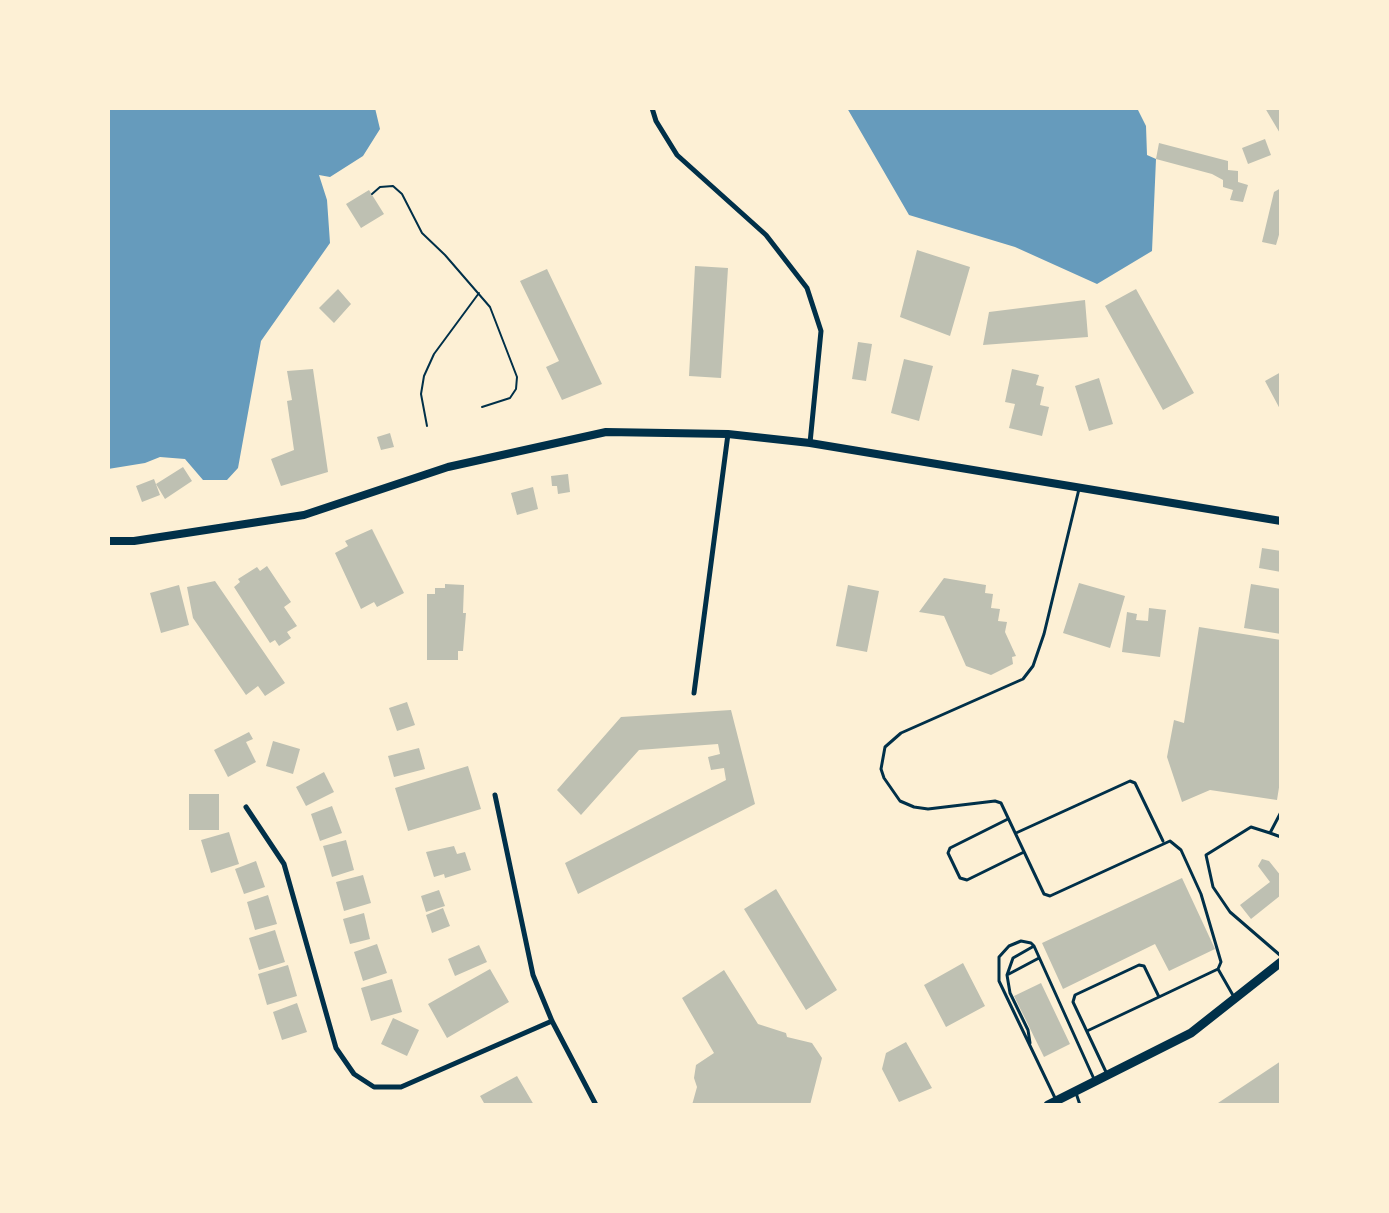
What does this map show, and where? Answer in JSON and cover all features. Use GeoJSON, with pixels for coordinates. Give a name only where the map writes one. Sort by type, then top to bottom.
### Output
{"type":"FeatureCollection","features":[{"type":"Feature","properties":{"kind":"main road"},"geometry":{"type":"LineString","coordinates":[[108,541],[134,541],[304,515],[448,467],[606,432],[728,434],[810,443],[1281,521]]}},
{"type":"Feature","properties":{"kind":"main road"},"geometry":{"type":"LineString","coordinates":[[1053,1103],[1191,1033],[1281,962]]}},
{"type":"Feature","properties":{"kind":"street"},"geometry":{"type":"LineString","coordinates":[[652,108],[656,121],[677,154],[766,235],[807,288],[821,331],[810,443]]}},
{"type":"Feature","properties":{"kind":"street"},"geometry":{"type":"LineString","coordinates":[[694,693],[728,434]]}},
{"type":"Feature","properties":{"kind":"street"},"geometry":{"type":"LineString","coordinates":[[495,795],[533,975],[552,1021],[596,1105]]}},
{"type":"Feature","properties":{"kind":"street"},"geometry":{"type":"LineString","coordinates":[[246,807],[284,864],[336,1048],[354,1074],[374,1087],[401,1087],[552,1021]]}},
{"type":"Feature","properties":{"kind":"lane"},"geometry":{"type":"LineString","coordinates":[[1079,487],[1044,634],[1033,666],[1023,679],[901,733],[885,747],[882,757],[884,778],[900,801],[928,809],[995,801],[1001,803],[1044,894],[1050,896],[1163,842],[1170,841],[1181,850],[1201,894],[1221,962],[1218,969],[1087,1031]]}},
{"type":"Feature","properties":{"kind":"lane"},"geometry":{"type":"LineString","coordinates":[[1015,833],[1130,781],[1135,783],[1163,842]]}},
{"type":"Feature","properties":{"kind":"lane"},"geometry":{"type":"LineString","coordinates":[[1269,833],[1281,812]]}},
{"type":"Feature","properties":{"kind":"lane"},"geometry":{"type":"LineString","coordinates":[[1008,819],[950,848],[948,853],[960,878],[967,880],[1024,852]]}},
{"type":"Feature","properties":{"kind":"lane"},"geometry":{"type":"LineString","coordinates":[[1281,837],[1251,827],[1206,855],[1213,887],[1230,912],[1281,956]]}},
{"type":"Feature","properties":{"kind":"lane"},"geometry":{"type":"LineString","coordinates":[[1053,1103],[1030,1047],[1003,994],[997,968],[999,957],[1009,946],[1021,941],[1034,946],[1096,1083]]}},
{"type":"Feature","properties":{"kind":"lane"},"geometry":{"type":"LineString","coordinates":[[1030,1047],[1028,1030],[1010,993],[1007,975],[1012,958],[1034,946]]}},
{"type":"Feature","properties":{"kind":"lane"},"geometry":{"type":"LineString","coordinates":[[1007,975],[1039,958]]}},
{"type":"Feature","properties":{"kind":"lane"},"geometry":{"type":"LineString","coordinates":[[1108,1077],[1073,1002],[1076,995],[1139,965],[1144,966],[1159,997]]}},
{"type":"Feature","properties":{"kind":"lane"},"geometry":{"type":"LineString","coordinates":[[1218,969],[1235,999]]}},
{"type":"Feature","properties":{"kind":"lane"},"geometry":{"type":"LineString","coordinates":[[1076,1093],[1080,1105]]}},
{"type":"Feature","properties":{"kind":"path"},"geometry":{"type":"LineString","coordinates":[[372,194],[380,187],[393,186],[402,194],[422,233],[445,255],[489,307],[517,377],[516,389],[510,398],[482,407]]}},
{"type":"Feature","properties":{"kind":"path"},"geometry":{"type":"LineString","coordinates":[[427,426],[421,394],[424,376],[434,354],[479,293]]}},
{"type":"Feature","properties":{"kind":"water"},"geometry":{"type":"Polygon","coordinates":[[[108,108],[375,108],[380,129],[363,156],[330,177],[319,175],[327,200],[330,243],[261,341],[238,468],[227,480],[203,480],[185,459],[160,457],[145,463],[108,469],[108,108]]]}},
{"type":"Feature","properties":{"kind":"water"},"geometry":{"type":"Polygon","coordinates":[[[847,108],[1137,108],[1146,126],[1147,155],[1156,159],[1152,251],[1097,284],[1015,247],[909,215],[847,108]]]}},
{"type":"Feature","properties":{"kind":"building"},"geometry":{"type":"Polygon","coordinates":[[[1265,108],[1281,108],[1281,135],[1265,108]]]}},
{"type":"Feature","properties":{"kind":"building"},"geometry":{"type":"Polygon","coordinates":[[[1265,139],[1271,155],[1248,164],[1242,148],[1265,139]]]}},
{"type":"Feature","properties":{"kind":"building"},"geometry":{"type":"Polygon","coordinates":[[[1159,143],[1228,161],[1228,170],[1238,171],[1238,182],[1248,185],[1243,202],[1230,200],[1233,190],[1223,187],[1223,180],[1212,174],[1156,159],[1159,143]]]}},
{"type":"Feature","properties":{"kind":"building"},"geometry":{"type":"Polygon","coordinates":[[[1281,188],[1281,228],[1276,245],[1262,242],[1274,192],[1281,188]]]}},
{"type":"Feature","properties":{"kind":"building"},"geometry":{"type":"Polygon","coordinates":[[[369,190],[384,214],[361,228],[346,204],[369,190]]]}},
{"type":"Feature","properties":{"kind":"building"},"geometry":{"type":"Polygon","coordinates":[[[917,250],[970,267],[950,336],[900,317],[917,250]]]}},
{"type":"Feature","properties":{"kind":"building"},"geometry":{"type":"Polygon","coordinates":[[[695,266],[728,268],[721,378],[689,376],[695,266]]]}},
{"type":"Feature","properties":{"kind":"building"},"geometry":{"type":"Polygon","coordinates":[[[547,269],[602,384],[562,400],[546,367],[559,361],[520,281],[547,269]]]}},
{"type":"Feature","properties":{"kind":"building"},"geometry":{"type":"Polygon","coordinates":[[[338,289],[351,304],[334,323],[319,308],[338,289]]]}},
{"type":"Feature","properties":{"kind":"building"},"geometry":{"type":"Polygon","coordinates":[[[1136,289],[1194,393],[1163,410],[1105,306],[1136,289]]]}},
{"type":"Feature","properties":{"kind":"building"},"geometry":{"type":"Polygon","coordinates":[[[1085,300],[1088,337],[983,345],[989,312],[1085,300]]]}},
{"type":"Feature","properties":{"kind":"building"},"geometry":{"type":"Polygon","coordinates":[[[858,342],[872,344],[866,381],[852,379],[858,342]]]}},
{"type":"Feature","properties":{"kind":"building"},"geometry":{"type":"Polygon","coordinates":[[[904,359],[933,366],[919,421],[891,413],[904,359]]]}},
{"type":"Feature","properties":{"kind":"building"},"geometry":{"type":"Polygon","coordinates":[[[313,369],[328,472],[281,486],[271,459],[294,450],[287,401],[292,400],[287,371],[313,369]]]}},
{"type":"Feature","properties":{"kind":"building"},"geometry":{"type":"Polygon","coordinates":[[[1012,369],[1039,375],[1036,385],[1044,387],[1040,405],[1049,407],[1042,436],[1009,428],[1015,404],[1005,402],[1012,369]]]}},
{"type":"Feature","properties":{"kind":"building"},"geometry":{"type":"Polygon","coordinates":[[[1281,372],[1281,411],[1265,381],[1281,372]]]}},
{"type":"Feature","properties":{"kind":"building"},"geometry":{"type":"Polygon","coordinates":[[[1099,378],[1113,424],[1089,431],[1075,386],[1099,378]]]}},
{"type":"Feature","properties":{"kind":"building"},"geometry":{"type":"Polygon","coordinates":[[[390,433],[394,447],[381,450],[377,437],[390,433]]]}},
{"type":"Feature","properties":{"kind":"building"},"geometry":{"type":"Polygon","coordinates":[[[183,467],[192,481],[165,499],[156,484],[183,467]]]}},
{"type":"Feature","properties":{"kind":"building"},"geometry":{"type":"Polygon","coordinates":[[[568,474],[570,492],[558,494],[557,486],[552,486],[551,476],[568,474]]]}},
{"type":"Feature","properties":{"kind":"building"},"geometry":{"type":"Polygon","coordinates":[[[154,479],[160,495],[142,502],[136,486],[154,479]]]}},
{"type":"Feature","properties":{"kind":"building"},"geometry":{"type":"Polygon","coordinates":[[[533,487],[538,509],[517,515],[511,493],[533,487]]]}},
{"type":"Feature","properties":{"kind":"building"},"geometry":{"type":"Polygon","coordinates":[[[372,529],[404,593],[377,607],[374,602],[361,609],[335,553],[348,546],[345,541],[372,529]]]}},
{"type":"Feature","properties":{"kind":"building"},"geometry":{"type":"Polygon","coordinates":[[[1262,548],[1281,551],[1281,572],[1259,568],[1262,548]]]}},
{"type":"Feature","properties":{"kind":"building"},"geometry":{"type":"Polygon","coordinates":[[[267,566],[291,602],[284,607],[297,626],[287,632],[291,638],[279,646],[275,640],[270,643],[234,587],[240,582],[238,579],[257,567],[260,571],[267,566]]]}},
{"type":"Feature","properties":{"kind":"building"},"geometry":{"type":"Polygon","coordinates":[[[944,578],[986,585],[985,593],[993,594],[991,608],[1000,609],[998,621],[1007,622],[1005,632],[1016,656],[1012,657],[1013,664],[991,675],[966,666],[944,616],[919,612],[944,578]]]}},
{"type":"Feature","properties":{"kind":"building"},"geometry":{"type":"Polygon","coordinates":[[[215,581],[285,683],[265,696],[258,686],[246,695],[193,618],[187,587],[215,581]]]}},
{"type":"Feature","properties":{"kind":"building"},"geometry":{"type":"Polygon","coordinates":[[[1079,583],[1125,596],[1110,648],[1063,633],[1079,583]]]}},
{"type":"Feature","properties":{"kind":"building"},"geometry":{"type":"Polygon","coordinates":[[[445,584],[464,585],[463,613],[466,613],[463,651],[458,651],[458,660],[427,660],[427,594],[435,594],[435,588],[445,588],[445,584]]]}},
{"type":"Feature","properties":{"kind":"building"},"geometry":{"type":"Polygon","coordinates":[[[1251,584],[1281,589],[1281,634],[1244,628],[1251,584]]]}},
{"type":"Feature","properties":{"kind":"building"},"geometry":{"type":"Polygon","coordinates":[[[179,585],[189,625],[161,633],[150,593],[179,585]]]}},
{"type":"Feature","properties":{"kind":"building"},"geometry":{"type":"Polygon","coordinates":[[[848,585],[879,591],[867,652],[836,646],[848,585]]]}},
{"type":"Feature","properties":{"kind":"building"},"geometry":{"type":"Polygon","coordinates":[[[1149,608],[1166,610],[1160,657],[1122,652],[1127,612],[1137,614],[1136,620],[1148,621],[1149,608]]]}},
{"type":"Feature","properties":{"kind":"building"},"geometry":{"type":"Polygon","coordinates":[[[1199,627],[1281,640],[1281,775],[1277,800],[1210,790],[1182,802],[1167,757],[1174,720],[1184,723],[1199,627]]]}},
{"type":"Feature","properties":{"kind":"building"},"geometry":{"type":"Polygon","coordinates":[[[407,702],[415,725],[397,731],[389,708],[407,702]]]}},
{"type":"Feature","properties":{"kind":"building"},"geometry":{"type":"Polygon","coordinates":[[[731,710],[755,804],[578,894],[565,863],[726,780],[724,768],[711,770],[708,757],[720,754],[718,744],[639,750],[581,815],[557,790],[621,717],[731,710]]]}},
{"type":"Feature","properties":{"kind":"building"},"geometry":{"type":"Polygon","coordinates":[[[249,732],[253,739],[246,742],[256,762],[228,777],[214,750],[249,732]]]}},
{"type":"Feature","properties":{"kind":"building"},"geometry":{"type":"Polygon","coordinates":[[[273,741],[300,749],[293,774],[266,766],[273,741]]]}},
{"type":"Feature","properties":{"kind":"building"},"geometry":{"type":"Polygon","coordinates":[[[419,748],[425,769],[394,777],[388,756],[419,748]]]}},
{"type":"Feature","properties":{"kind":"building"},"geometry":{"type":"Polygon","coordinates":[[[468,766],[481,809],[408,831],[395,788],[468,766]]]}},
{"type":"Feature","properties":{"kind":"building"},"geometry":{"type":"Polygon","coordinates":[[[324,772],[334,792],[306,806],[296,787],[324,772]]]}},
{"type":"Feature","properties":{"kind":"building"},"geometry":{"type":"Polygon","coordinates":[[[189,794],[219,794],[219,830],[189,830],[189,794]]]}},
{"type":"Feature","properties":{"kind":"building"},"geometry":{"type":"Polygon","coordinates":[[[332,806],[342,833],[320,841],[311,814],[332,806]]]}},
{"type":"Feature","properties":{"kind":"building"},"geometry":{"type":"Polygon","coordinates":[[[229,832],[239,864],[211,873],[201,840],[229,832]]]}},
{"type":"Feature","properties":{"kind":"building"},"geometry":{"type":"Polygon","coordinates":[[[346,840],[354,870],[332,877],[323,846],[346,840]]]}},
{"type":"Feature","properties":{"kind":"building"},"geometry":{"type":"Polygon","coordinates":[[[454,846],[457,854],[465,852],[471,870],[445,878],[444,874],[434,877],[426,852],[454,846]]]}},
{"type":"Feature","properties":{"kind":"building"},"geometry":{"type":"Polygon","coordinates":[[[1262,859],[1269,861],[1281,876],[1281,895],[1251,919],[1240,905],[1270,882],[1258,866],[1262,859]]]}},
{"type":"Feature","properties":{"kind":"building"},"geometry":{"type":"Polygon","coordinates":[[[256,861],[265,887],[244,894],[235,869],[256,861]]]}},
{"type":"Feature","properties":{"kind":"building"},"geometry":{"type":"Polygon","coordinates":[[[363,875],[371,903],[344,911],[336,882],[363,875]]]}},
{"type":"Feature","properties":{"kind":"building"},"geometry":{"type":"Polygon","coordinates":[[[1182,878],[1215,949],[1169,971],[1155,944],[1063,989],[1042,943],[1182,878]]]}},
{"type":"Feature","properties":{"kind":"building"},"geometry":{"type":"Polygon","coordinates":[[[776,889],[837,990],[806,1010],[744,909],[776,889]]]}},
{"type":"Feature","properties":{"kind":"building"},"geometry":{"type":"Polygon","coordinates":[[[439,890],[445,906],[426,912],[421,896],[439,890]]]}},
{"type":"Feature","properties":{"kind":"building"},"geometry":{"type":"Polygon","coordinates":[[[268,895],[277,924],[255,930],[247,902],[268,895]]]}},
{"type":"Feature","properties":{"kind":"building"},"geometry":{"type":"Polygon","coordinates":[[[443,908],[450,926],[432,933],[426,915],[443,908]]]}},
{"type":"Feature","properties":{"kind":"building"},"geometry":{"type":"Polygon","coordinates":[[[364,913],[370,939],[350,944],[343,919],[364,913]]]}},
{"type":"Feature","properties":{"kind":"building"},"geometry":{"type":"Polygon","coordinates":[[[275,930],[285,962],[259,970],[249,938],[275,930]]]}},
{"type":"Feature","properties":{"kind":"building"},"geometry":{"type":"Polygon","coordinates":[[[377,944],[387,973],[363,981],[354,952],[377,944]]]}},
{"type":"Feature","properties":{"kind":"building"},"geometry":{"type":"Polygon","coordinates":[[[479,945],[487,962],[455,976],[448,959],[479,945]]]}},
{"type":"Feature","properties":{"kind":"building"},"geometry":{"type":"Polygon","coordinates":[[[963,963],[985,1006],[946,1027],[924,985],[963,963]]]}},
{"type":"Feature","properties":{"kind":"building"},"geometry":{"type":"Polygon","coordinates":[[[288,965],[297,996],[267,1005],[258,974],[288,965]]]}},
{"type":"Feature","properties":{"kind":"building"},"geometry":{"type":"Polygon","coordinates":[[[490,969],[509,1002],[447,1038],[428,1004],[490,969]]]}},
{"type":"Feature","properties":{"kind":"building"},"geometry":{"type":"Polygon","coordinates":[[[724,970],[758,1024],[786,1033],[787,1037],[812,1043],[822,1058],[810,1105],[692,1105],[697,1087],[694,1078],[696,1065],[714,1053],[682,998],[724,970]]]}},
{"type":"Feature","properties":{"kind":"building"},"geometry":{"type":"Polygon","coordinates":[[[392,979],[402,1012],[371,1021],[361,988],[392,979]]]}},
{"type":"Feature","properties":{"kind":"building"},"geometry":{"type":"Polygon","coordinates":[[[1041,983],[1070,1044],[1044,1057],[1014,996],[1041,983]]]}},
{"type":"Feature","properties":{"kind":"building"},"geometry":{"type":"Polygon","coordinates":[[[297,1003],[307,1032],[282,1040],[273,1012],[297,1003]]]}},
{"type":"Feature","properties":{"kind":"building"},"geometry":{"type":"Polygon","coordinates":[[[393,1018],[419,1030],[407,1056],[381,1044],[393,1018]]]}},
{"type":"Feature","properties":{"kind":"building"},"geometry":{"type":"Polygon","coordinates":[[[906,1042],[932,1088],[899,1102],[882,1069],[886,1053],[906,1042]]]}},
{"type":"Feature","properties":{"kind":"building"},"geometry":{"type":"Polygon","coordinates":[[[1281,1061],[1281,1105],[1215,1105],[1281,1061]]]}},
{"type":"Feature","properties":{"kind":"building"},"geometry":{"type":"Polygon","coordinates":[[[517,1076],[534,1105],[480,1105],[484,1103],[480,1096],[517,1076]]]}}]}
